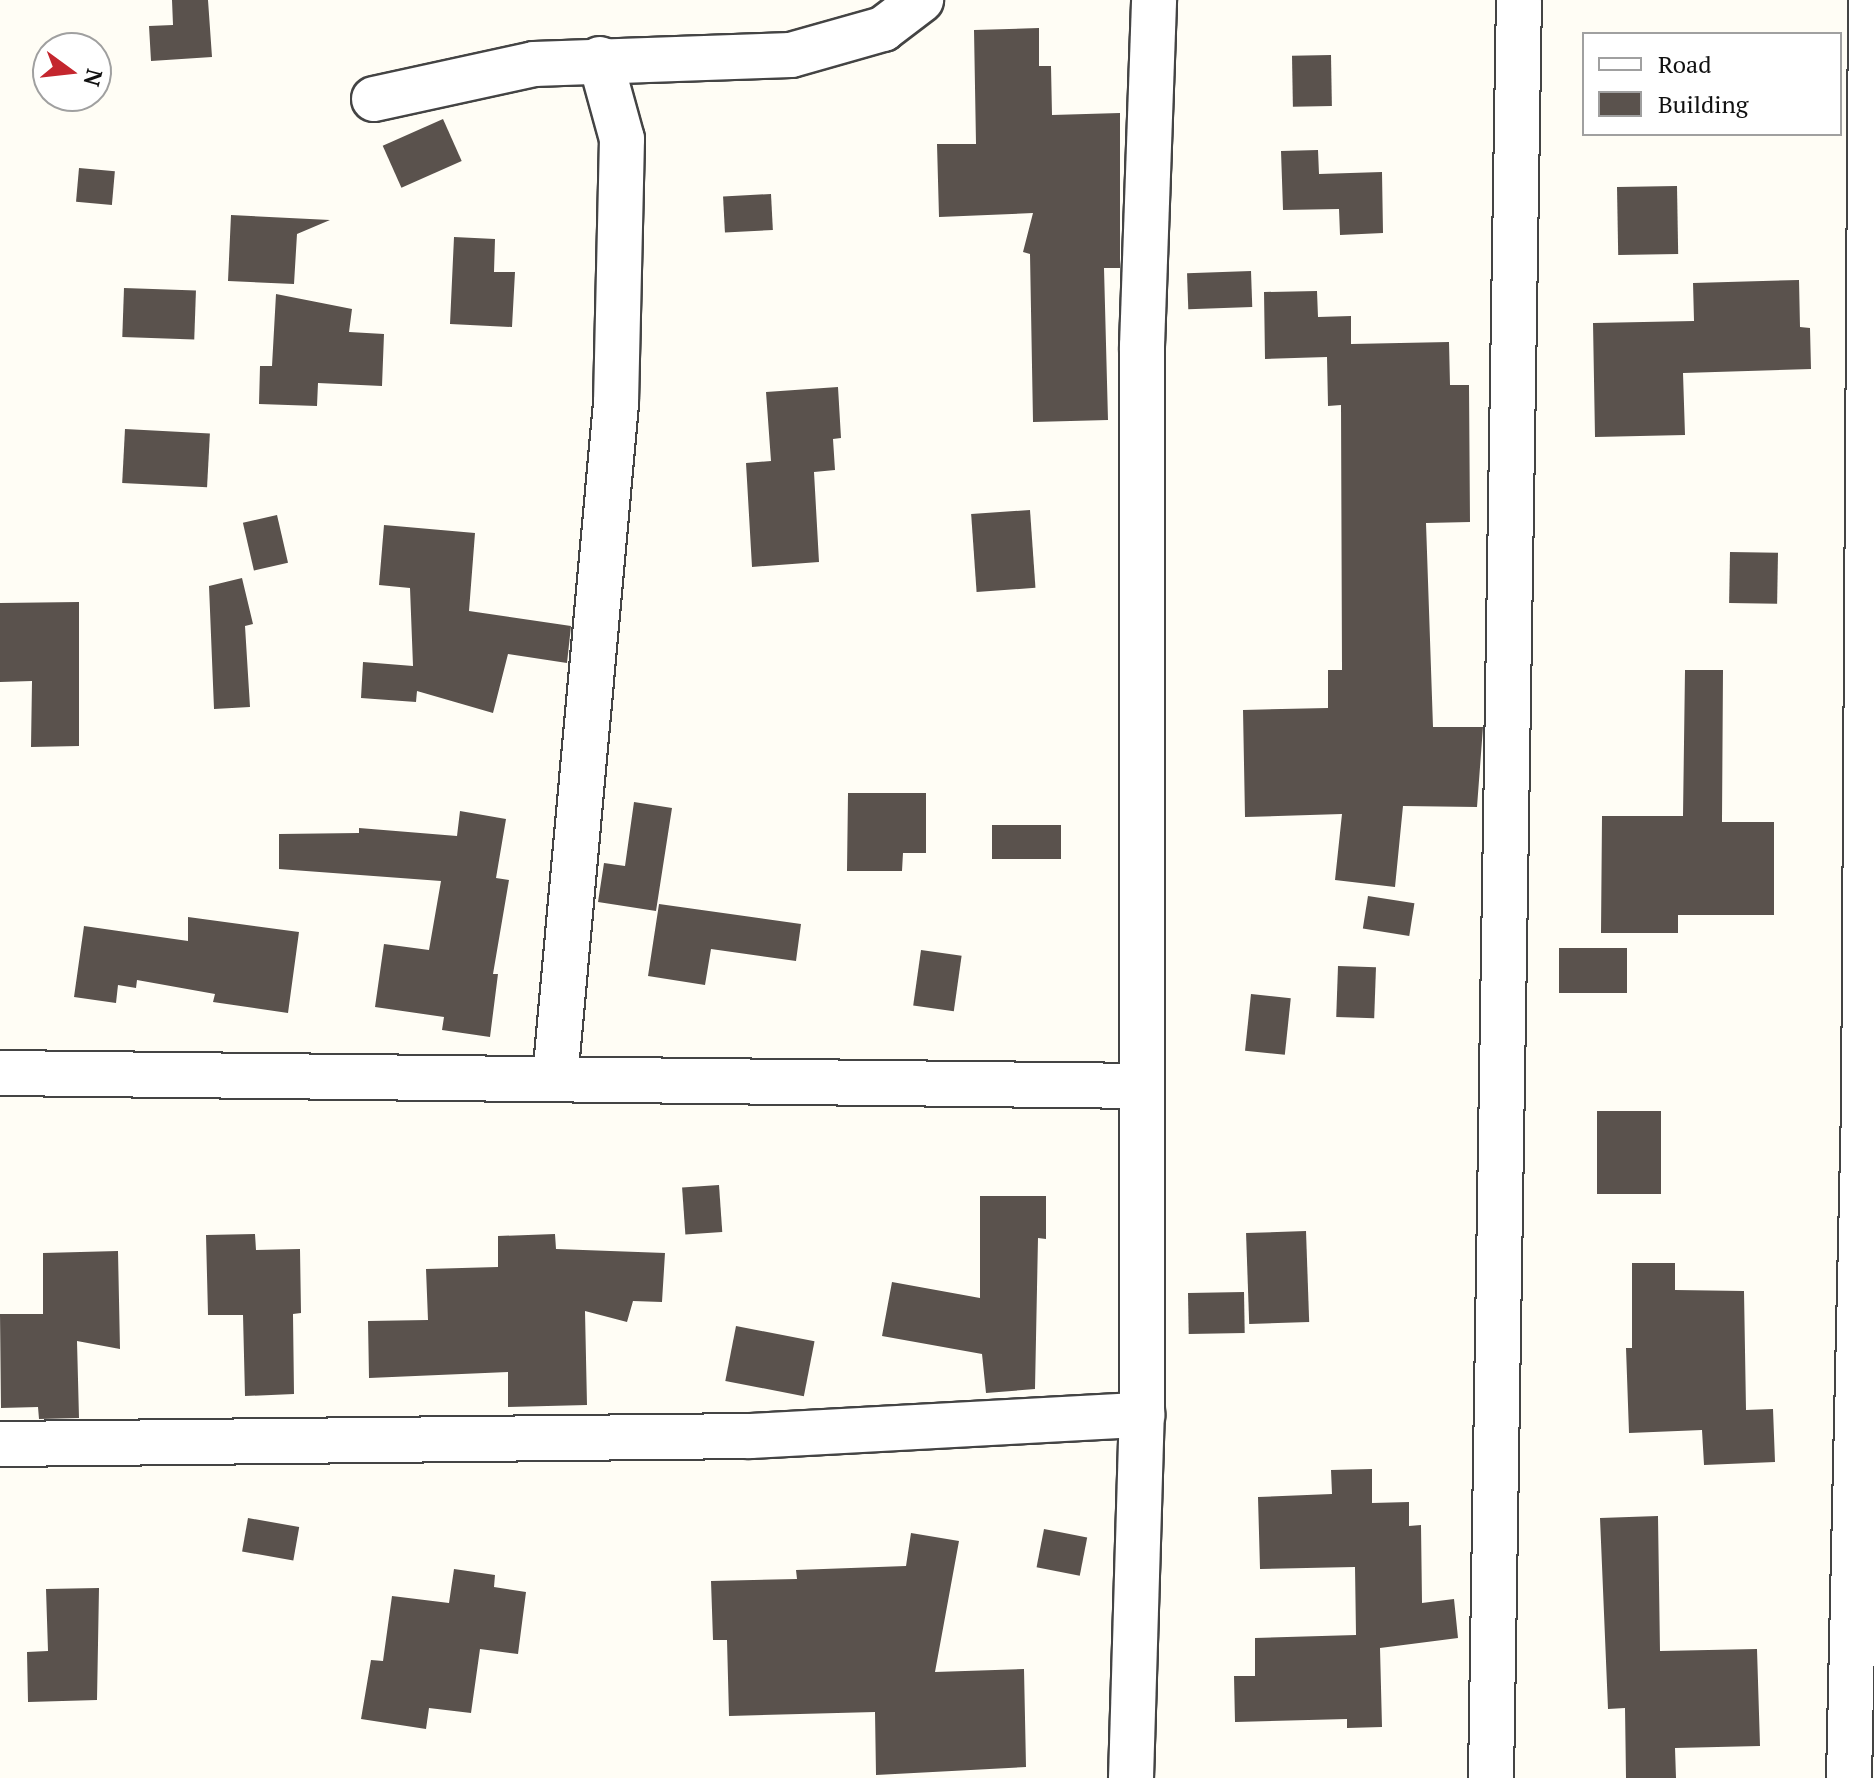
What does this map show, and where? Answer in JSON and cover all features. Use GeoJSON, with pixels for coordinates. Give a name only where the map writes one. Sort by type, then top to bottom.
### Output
{"type":"FeatureCollection","features":[{"type":"Feature","properties":{"kind":"street"},"geometry":{"type":"LineString","coordinates":[[374,99],[534,64],[600,59],[791,55],[883,29],[921,0]]}},
{"type":"Feature","properties":{"kind":"street"},"geometry":{"type":"LineString","coordinates":[[1131,1778],[1142,1415],[1142,361],[1154,0]]}},
{"type":"Feature","properties":{"kind":"street"},"geometry":{"type":"LineString","coordinates":[[1491,1778],[1519,0]]}},
{"type":"Feature","properties":{"kind":"street"},"geometry":{"type":"LineString","coordinates":[[1849,1778],[1864,1109],[1871,0]]}},
{"type":"Feature","properties":{"kind":"street"},"geometry":{"type":"LineString","coordinates":[[555,1079],[616,403],[622,139],[600,59]]}},
{"type":"Feature","properties":{"kind":"street"},"geometry":{"type":"LineString","coordinates":[[0,1073],[1141,1086]]}},
{"type":"Feature","properties":{"kind":"street"},"geometry":{"type":"LineString","coordinates":[[0,1444],[750,1436],[1142,1415]]}},
{"type":"Feature","properties":{"kind":"building"},"geometry":{"type":"Polygon","coordinates":[[[172,0],[208,0],[212,57],[151,61],[149,26],[173,25],[172,0]]]}},
{"type":"Feature","properties":{"kind":"building"},"geometry":{"type":"Polygon","coordinates":[[[1039,28],[1039,66],[1051,66],[1052,115],[1120,113],[1120,268],[1104,268],[1108,420],[1033,422],[1030,254],[1023,252],[1033,213],[939,217],[937,144],[976,144],[974,30],[1039,28]]]}},
{"type":"Feature","properties":{"kind":"building"},"geometry":{"type":"Polygon","coordinates":[[[1331,55],[1332,106],[1293,107],[1292,56],[1331,55]]]}},
{"type":"Feature","properties":{"kind":"building"},"geometry":{"type":"Polygon","coordinates":[[[443,119],[462,161],[401,188],[383,146],[443,119]]]}},
{"type":"Feature","properties":{"kind":"building"},"geometry":{"type":"Polygon","coordinates":[[[1318,150],[1319,174],[1382,172],[1383,233],[1340,235],[1339,209],[1283,210],[1281,151],[1318,150]]]}},
{"type":"Feature","properties":{"kind":"building"},"geometry":{"type":"Polygon","coordinates":[[[79,168],[115,171],[112,205],[76,202],[79,168]]]}},
{"type":"Feature","properties":{"kind":"building"},"geometry":{"type":"Polygon","coordinates":[[[1677,186],[1678,254],[1618,255],[1617,187],[1677,186]]]}},
{"type":"Feature","properties":{"kind":"building"},"geometry":{"type":"Polygon","coordinates":[[[771,194],[773,230],[725,232],[723,197],[771,194]]]}},
{"type":"Feature","properties":{"kind":"building"},"geometry":{"type":"Polygon","coordinates":[[[231,215],[330,220],[297,234],[294,284],[228,281],[231,215]]]}},
{"type":"Feature","properties":{"kind":"building"},"geometry":{"type":"Polygon","coordinates":[[[454,237],[495,239],[494,272],[515,272],[512,327],[450,324],[454,237]]]}},
{"type":"Feature","properties":{"kind":"building"},"geometry":{"type":"Polygon","coordinates":[[[1251,271],[1252,307],[1188,309],[1187,273],[1251,271]]]}},
{"type":"Feature","properties":{"kind":"building"},"geometry":{"type":"Polygon","coordinates":[[[1799,280],[1800,327],[1810,328],[1811,369],[1683,373],[1685,435],[1595,437],[1593,323],[1694,321],[1693,283],[1799,280]]]}},
{"type":"Feature","properties":{"kind":"building"},"geometry":{"type":"Polygon","coordinates":[[[124,288],[196,291],[194,339],[122,337],[124,288]]]}},
{"type":"Feature","properties":{"kind":"building"},"geometry":{"type":"Polygon","coordinates":[[[1317,291],[1318,317],[1351,316],[1351,344],[1449,342],[1450,385],[1469,385],[1470,522],[1426,523],[1433,727],[1483,727],[1477,807],[1403,806],[1395,887],[1335,880],[1342,814],[1245,817],[1243,710],[1328,708],[1328,670],[1342,670],[1341,405],[1328,406],[1327,357],[1265,359],[1264,292],[1317,291]]]}},
{"type":"Feature","properties":{"kind":"building"},"geometry":{"type":"Polygon","coordinates":[[[276,294],[352,309],[349,332],[384,334],[382,386],[318,383],[317,406],[259,404],[260,366],[272,366],[276,294]]]}},
{"type":"Feature","properties":{"kind":"building"},"geometry":{"type":"Polygon","coordinates":[[[838,387],[841,438],[833,439],[835,470],[814,472],[819,562],[752,567],[746,463],[771,461],[766,392],[838,387]]]}},
{"type":"Feature","properties":{"kind":"building"},"geometry":{"type":"Polygon","coordinates":[[[125,429],[210,433],[207,487],[122,483],[125,429]]]}},
{"type":"Feature","properties":{"kind":"building"},"geometry":{"type":"Polygon","coordinates":[[[1030,510],[1035,588],[977,592],[971,514],[1030,510]]]}},
{"type":"Feature","properties":{"kind":"building"},"geometry":{"type":"Polygon","coordinates":[[[277,515],[288,563],[254,571],[243,523],[277,515]]]}},
{"type":"Feature","properties":{"kind":"building"},"geometry":{"type":"Polygon","coordinates":[[[384,525],[475,533],[469,611],[571,626],[567,663],[508,654],[493,713],[417,691],[416,702],[361,698],[363,662],[413,666],[410,588],[379,585],[384,525]]]}},
{"type":"Feature","properties":{"kind":"building"},"geometry":{"type":"Polygon","coordinates":[[[1730,552],[1778,553],[1777,604],[1729,603],[1730,552]]]}},
{"type":"Feature","properties":{"kind":"building"},"geometry":{"type":"Polygon","coordinates":[[[242,578],[253,624],[245,626],[250,707],[214,709],[209,586],[242,578]]]}},
{"type":"Feature","properties":{"kind":"building"},"geometry":{"type":"Polygon","coordinates":[[[79,602],[79,746],[31,747],[32,681],[0,682],[0,603],[79,602]]]}},
{"type":"Feature","properties":{"kind":"building"},"geometry":{"type":"Polygon","coordinates":[[[1685,670],[1723,670],[1722,822],[1774,822],[1774,915],[1678,915],[1678,933],[1601,933],[1602,816],[1683,816],[1685,670]]]}},
{"type":"Feature","properties":{"kind":"building"},"geometry":{"type":"Polygon","coordinates":[[[848,793],[926,793],[926,853],[903,853],[902,871],[847,871],[848,793]]]}},
{"type":"Feature","properties":{"kind":"building"},"geometry":{"type":"Polygon","coordinates":[[[634,802],[672,808],[656,911],[598,902],[604,863],[625,866],[634,802]]]}},
{"type":"Feature","properties":{"kind":"building"},"geometry":{"type":"Polygon","coordinates":[[[460,811],[506,819],[496,878],[509,880],[493,974],[498,974],[490,1037],[442,1030],[444,1017],[375,1007],[384,944],[429,950],[441,881],[279,869],[279,834],[359,833],[359,828],[457,836],[460,811]]]}},
{"type":"Feature","properties":{"kind":"building"},"geometry":{"type":"Polygon","coordinates":[[[992,825],[1061,825],[1061,859],[992,859],[992,825]]]}},
{"type":"Feature","properties":{"kind":"building"},"geometry":{"type":"Polygon","coordinates":[[[1368,896],[1414,903],[1409,936],[1363,929],[1368,896]]]}},
{"type":"Feature","properties":{"kind":"building"},"geometry":{"type":"Polygon","coordinates":[[[659,904],[801,924],[796,961],[711,949],[705,985],[648,976],[659,904]]]}},
{"type":"Feature","properties":{"kind":"building"},"geometry":{"type":"Polygon","coordinates":[[[188,917],[299,932],[288,1013],[213,1002],[215,994],[137,980],[136,988],[118,985],[116,1003],[74,997],[84,926],[188,941],[188,917]]]}},
{"type":"Feature","properties":{"kind":"building"},"geometry":{"type":"Polygon","coordinates":[[[1559,948],[1627,948],[1627,993],[1559,993],[1559,948]]]}},
{"type":"Feature","properties":{"kind":"building"},"geometry":{"type":"Polygon","coordinates":[[[921,950],[962,956],[954,1011],[913,1005],[921,950]]]}},
{"type":"Feature","properties":{"kind":"building"},"geometry":{"type":"Polygon","coordinates":[[[1338,966],[1376,967],[1374,1018],[1336,1017],[1338,966]]]}},
{"type":"Feature","properties":{"kind":"building"},"geometry":{"type":"Polygon","coordinates":[[[1251,994],[1291,998],[1285,1055],[1245,1051],[1251,994]]]}},
{"type":"Feature","properties":{"kind":"building"},"geometry":{"type":"Polygon","coordinates":[[[1597,1111],[1661,1111],[1661,1194],[1597,1194],[1597,1111]]]}},
{"type":"Feature","properties":{"kind":"building"},"geometry":{"type":"Polygon","coordinates":[[[719,1185],[722,1232],[685,1234],[682,1188],[719,1185]]]}},
{"type":"Feature","properties":{"kind":"building"},"geometry":{"type":"Polygon","coordinates":[[[980,1196],[1046,1196],[1046,1239],[1038,1238],[1035,1389],[986,1393],[982,1354],[882,1336],[892,1282],[980,1298],[980,1196]]]}},
{"type":"Feature","properties":{"kind":"building"},"geometry":{"type":"Polygon","coordinates":[[[1306,1231],[1309,1322],[1249,1324],[1246,1233],[1306,1231]]]}},
{"type":"Feature","properties":{"kind":"building"},"geometry":{"type":"Polygon","coordinates":[[[255,1234],[256,1250],[300,1249],[301,1313],[293,1314],[294,1394],[245,1396],[243,1315],[208,1315],[206,1235],[255,1234]]]}},
{"type":"Feature","properties":{"kind":"building"},"geometry":{"type":"Polygon","coordinates":[[[555,1234],[556,1249],[665,1253],[662,1302],[633,1301],[627,1322],[585,1311],[587,1405],[508,1407],[508,1372],[369,1378],[368,1321],[428,1320],[426,1269],[498,1267],[498,1236],[555,1234]]]}},
{"type":"Feature","properties":{"kind":"building"},"geometry":{"type":"Polygon","coordinates":[[[118,1251],[120,1349],[77,1341],[79,1418],[39,1419],[38,1407],[1,1408],[0,1314],[43,1314],[43,1253],[118,1251]]]}},
{"type":"Feature","properties":{"kind":"building"},"geometry":{"type":"Polygon","coordinates":[[[1632,1263],[1675,1263],[1675,1290],[1744,1291],[1746,1410],[1773,1409],[1775,1462],[1704,1465],[1702,1430],[1629,1433],[1626,1348],[1632,1348],[1632,1263]]]}},
{"type":"Feature","properties":{"kind":"building"},"geometry":{"type":"Polygon","coordinates":[[[1244,1292],[1245,1333],[1189,1334],[1188,1293],[1244,1292]]]}},
{"type":"Feature","properties":{"kind":"building"},"geometry":{"type":"Polygon","coordinates":[[[736,1326],[815,1341],[804,1396],[725,1381],[736,1326]]]}},
{"type":"Feature","properties":{"kind":"building"},"geometry":{"type":"Polygon","coordinates":[[[1372,1469],[1372,1503],[1409,1502],[1409,1526],[1421,1525],[1422,1603],[1454,1599],[1458,1638],[1380,1648],[1382,1727],[1347,1728],[1347,1719],[1235,1722],[1234,1676],[1255,1676],[1255,1638],[1356,1635],[1355,1567],[1260,1569],[1258,1497],[1332,1494],[1331,1470],[1372,1469]]]}},
{"type":"Feature","properties":{"kind":"building"},"geometry":{"type":"Polygon","coordinates":[[[1658,1516],[1660,1651],[1757,1649],[1760,1746],[1675,1748],[1676,1778],[1626,1778],[1625,1708],[1608,1709],[1600,1518],[1658,1516]]]}},
{"type":"Feature","properties":{"kind":"building"},"geometry":{"type":"Polygon","coordinates":[[[248,1518],[299,1527],[293,1561],[242,1551],[248,1518]]]}},
{"type":"Feature","properties":{"kind":"building"},"geometry":{"type":"Polygon","coordinates":[[[1044,1529],[1087,1537],[1080,1576],[1037,1567],[1044,1529]]]}},
{"type":"Feature","properties":{"kind":"building"},"geometry":{"type":"Polygon","coordinates":[[[911,1533],[959,1541],[935,1672],[1024,1669],[1026,1767],[876,1775],[875,1712],[729,1716],[727,1640],[713,1640],[711,1581],[797,1579],[796,1570],[906,1566],[911,1533]]]}},
{"type":"Feature","properties":{"kind":"building"},"geometry":{"type":"Polygon","coordinates":[[[454,1569],[495,1575],[494,1587],[526,1592],[518,1654],[480,1649],[471,1713],[429,1708],[426,1729],[361,1719],[371,1660],[383,1661],[392,1596],[449,1603],[454,1569]]]}},
{"type":"Feature","properties":{"kind":"building"},"geometry":{"type":"Polygon","coordinates":[[[99,1588],[97,1700],[28,1702],[27,1652],[48,1651],[46,1589],[99,1588]]]}}]}
